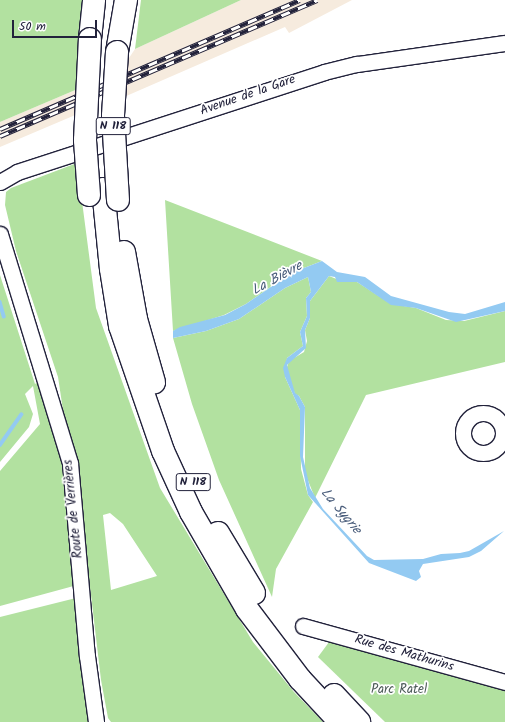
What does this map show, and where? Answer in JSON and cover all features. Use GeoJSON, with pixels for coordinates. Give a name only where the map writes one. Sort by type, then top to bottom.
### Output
{"type":"FeatureCollection","features":[{"type":"Feature","properties":{"kind":"highway"},"geometry":{"type":"LineString","coordinates":[[94,0],[103,47],[85,140],[103,195]]}},
{"type":"Feature","properties":{"kind":"highway","name":"N 118"},"geometry":{"type":"LineString","coordinates":[[110,0],[103,47],[113,116],[103,195],[98,256],[111,269],[123,333],[163,451],[191,512],[247,609],[300,679],[340,722]]}},
{"type":"Feature","properties":{"kind":"highway","name":"N 118"},"geometry":{"type":"LineString","coordinates":[[103,47],[126,0]]}},
{"type":"Feature","properties":{"kind":"highway","name":"N 118"},"geometry":{"type":"LineString","coordinates":[[103,195],[127,273],[136,319],[154,384],[186,468],[217,531],[270,617],[308,666],[359,722]]}},
{"type":"Feature","properties":{"kind":"street","name":"Avenue de la Gare"},"geometry":{"type":"LineString","coordinates":[[0,182],[17,172],[324,72],[357,64],[505,43]]}},
{"type":"Feature","properties":{"kind":"street","name":"Route de Verrières"},"geometry":{"type":"LineString","coordinates":[[0,234],[70,463],[87,656],[96,722]]}},
{"type":"Feature","properties":{"kind":"street","name":"Rue des Mathurins"},"geometry":{"type":"LineString","coordinates":[[303,626],[505,682]]}},
{"type":"Feature","properties":{"kind":"shaded area"},"geometry":{"type":"Polygon","coordinates":[[[241,0],[352,0],[289,33],[285,27],[124,97],[127,61],[135,49],[241,0]]]}},
{"type":"Feature","properties":{"kind":"shaded area"},"geometry":{"type":"Polygon","coordinates":[[[80,88],[80,113],[0,147],[0,122],[80,88]]]}},
{"type":"Feature","properties":{"kind":"green space"},"geometry":{"type":"Polygon","coordinates":[[[0,0],[89,0],[80,88],[0,122],[0,0]]]}},
{"type":"Feature","properties":{"kind":"green space"},"geometry":{"type":"Polygon","coordinates":[[[141,0],[241,0],[135,49],[141,0]]]}},
{"type":"Feature","properties":{"kind":"green space"},"geometry":{"type":"Polygon","coordinates":[[[77,163],[96,308],[160,488],[253,642],[294,692],[323,722],[111,722],[108,718],[101,680],[91,595],[58,377],[16,251],[5,205],[6,192],[11,188],[77,163]],[[110,513],[103,515],[111,590],[157,576],[123,524],[110,513]]]}},
{"type":"Feature","properties":{"kind":"green space"},"geometry":{"type":"Polygon","coordinates":[[[165,200],[322,261],[291,273],[246,304],[224,315],[173,331],[165,200]]]}},
{"type":"Feature","properties":{"kind":"green space"},"geometry":{"type":"Polygon","coordinates":[[[0,275],[35,384],[41,380],[68,465],[73,586],[0,606],[0,471],[40,424],[33,386],[25,394],[33,414],[29,427],[0,462],[0,275]]]}},
{"type":"Feature","properties":{"kind":"green space"},"geometry":{"type":"Polygon","coordinates":[[[329,276],[344,282],[357,282],[391,304],[416,308],[446,320],[464,321],[505,311],[505,362],[366,395],[315,498],[305,473],[305,407],[299,396],[295,394],[286,370],[289,361],[304,352],[307,341],[305,330],[310,318],[310,301],[329,276]]]}},
{"type":"Feature","properties":{"kind":"green space"},"geometry":{"type":"Polygon","coordinates":[[[308,277],[311,292],[306,298],[307,316],[300,332],[303,346],[287,358],[285,377],[300,410],[301,469],[308,495],[313,502],[276,569],[272,597],[219,480],[192,404],[173,338],[206,331],[239,319],[285,288],[308,277]]]}},
{"type":"Feature","properties":{"kind":"green space"},"geometry":{"type":"Polygon","coordinates":[[[76,598],[100,722],[0,722],[0,617],[76,598]]]}},
{"type":"Feature","properties":{"kind":"green space","name":"Parc Ratel"},"geometry":{"type":"Polygon","coordinates":[[[332,638],[505,688],[505,722],[385,722],[318,657],[332,638]]]}},
{"type":"Feature","properties":{"kind":"water"},"geometry":{"type":"Polygon","coordinates":[[[322,261],[337,272],[365,277],[391,296],[449,312],[465,314],[505,302],[505,311],[456,322],[416,308],[391,305],[357,282],[337,282],[335,277],[329,276],[310,301],[310,318],[305,330],[306,348],[287,365],[295,393],[299,396],[305,407],[303,457],[310,488],[323,509],[367,556],[374,560],[423,559],[441,554],[460,553],[469,551],[504,531],[481,551],[469,557],[423,564],[419,571],[421,577],[416,581],[369,563],[308,495],[300,456],[300,410],[285,377],[283,368],[287,358],[303,346],[300,332],[307,316],[306,298],[311,292],[308,277],[285,288],[239,319],[206,331],[173,338],[173,331],[180,327],[225,315],[246,304],[291,273],[322,261]]]}},
{"type":"Feature","properties":{"kind":"waterway"},"geometry":{"type":"LineString","coordinates":[[0,302],[4,316]]}},
{"type":"Feature","properties":{"kind":"waterway","name":"La Bièvre"},"geometry":{"type":"LineString","coordinates":[[0,445],[21,415]]}},
{"type":"Feature","properties":{"kind":"railway"},"geometry":{"type":"LineString","coordinates":[[0,129],[299,0]]}},
{"type":"Feature","properties":{"kind":"railway"},"geometry":{"type":"LineString","coordinates":[[0,136],[317,0]]}},
{"type":"Feature","properties":{"kind":"water label","name":"La Sygrie"},"geometry":{"type":"Point","coordinates":[341,511]}}]}
